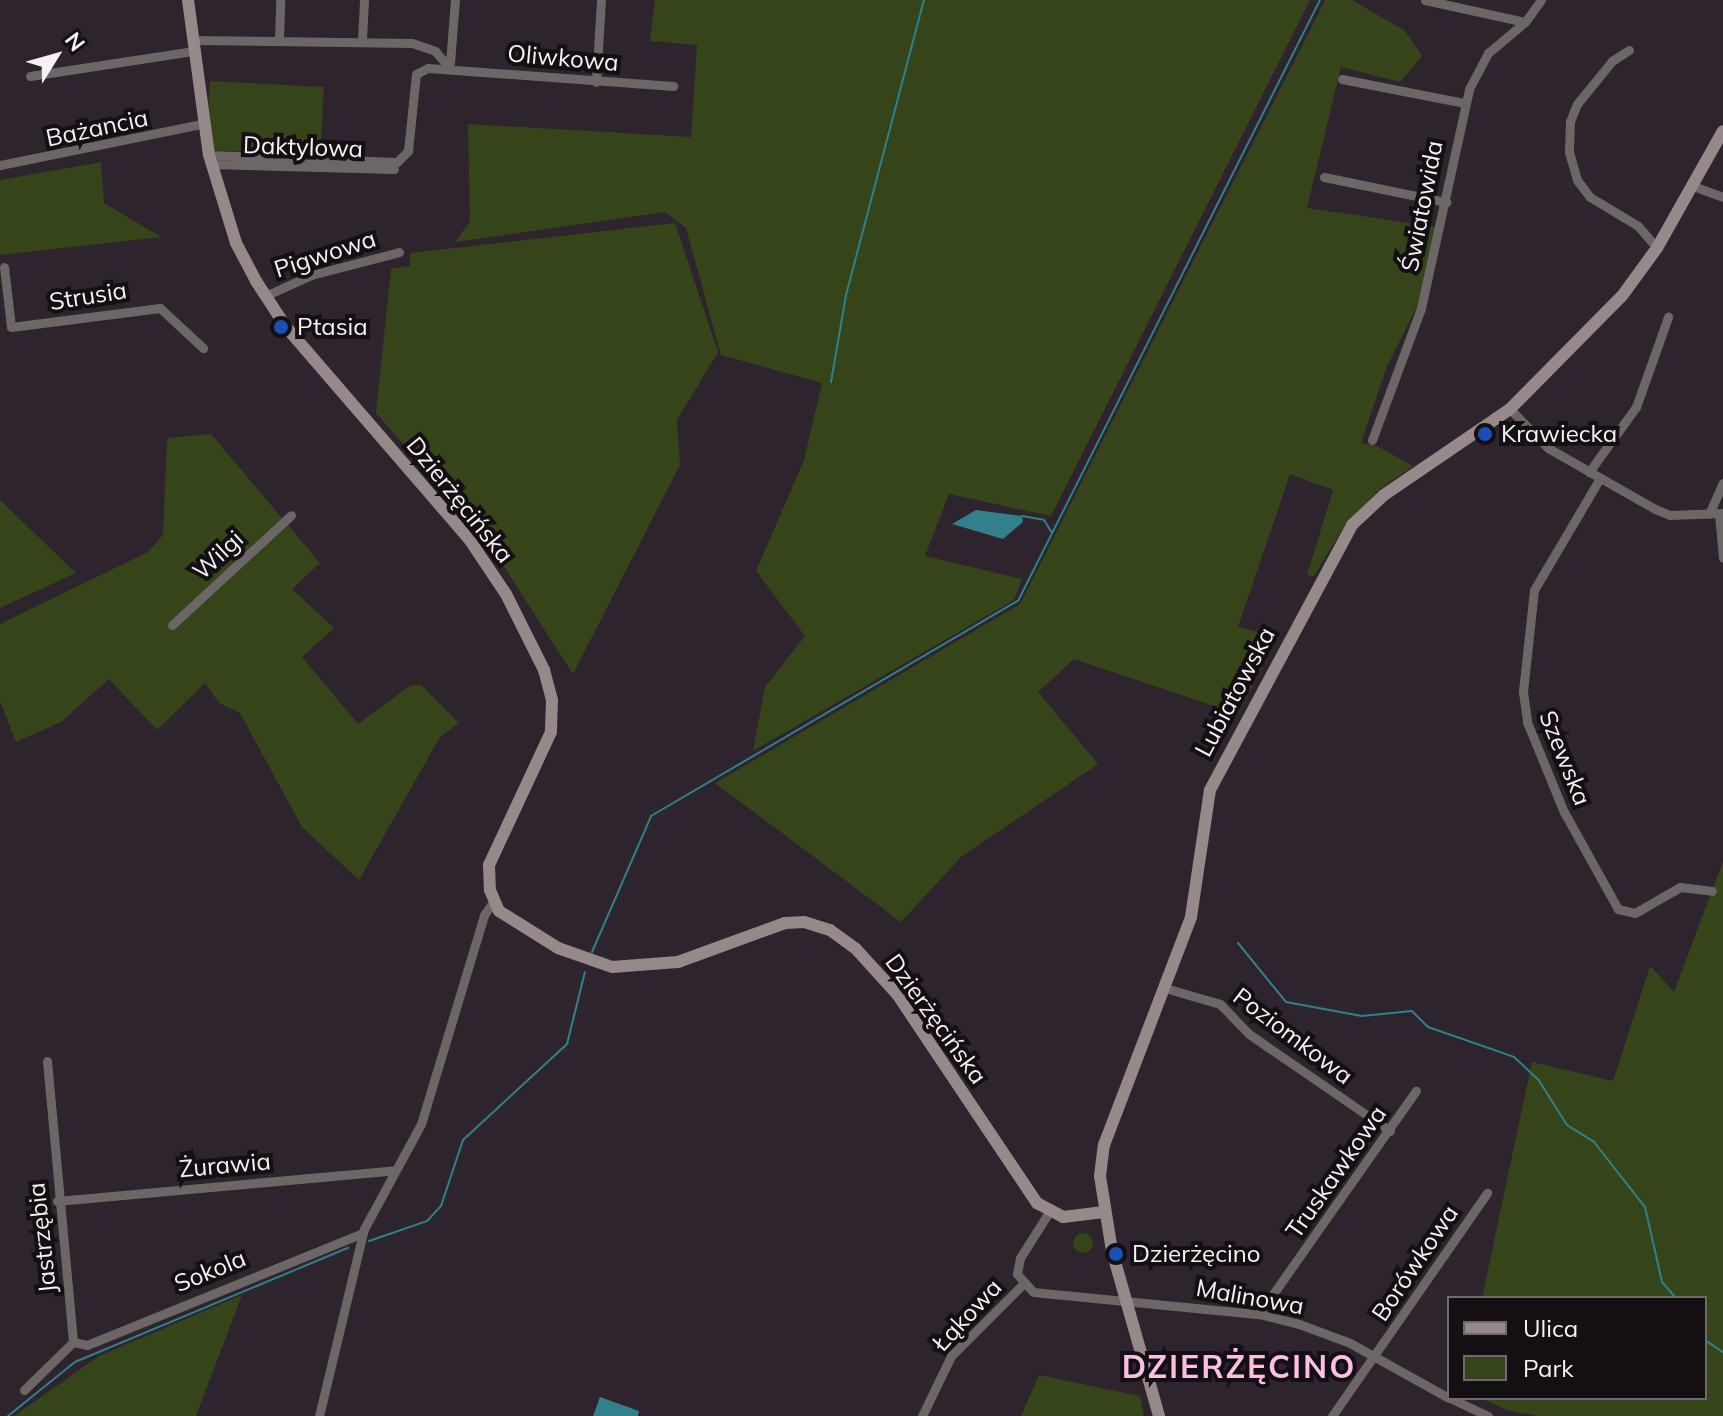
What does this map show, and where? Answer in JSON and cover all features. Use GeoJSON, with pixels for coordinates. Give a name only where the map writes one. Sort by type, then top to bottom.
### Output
{"type":"FeatureCollection","features":[{"type":"Feature","properties":{"kind":"street","name":"Dzierżęcińska"},"geometry":{"type":"LineString","coordinates":[[188,0],[202,124],[236,243],[265,296],[469,539],[506,594],[544,670],[552,700],[551,732],[489,865],[493,902],[519,928],[612,967],[678,962],[785,923],[804,922],[830,930],[856,949],[897,994],[1027,1192],[1049,1212]]}},
{"type":"Feature","properties":{"kind":"street"},"geometry":{"type":"LineString","coordinates":[[279,38],[280,0]]}},
{"type":"Feature","properties":{"kind":"street"},"geometry":{"type":"LineString","coordinates":[[362,40],[364,0]]}},
{"type":"Feature","properties":{"kind":"street"},"geometry":{"type":"LineString","coordinates":[[449,67],[455,0]]}},
{"type":"Feature","properties":{"kind":"street"},"geometry":{"type":"LineString","coordinates":[[596,82],[601,0]]}},
{"type":"Feature","properties":{"kind":"street"},"geometry":{"type":"LineString","coordinates":[[1425,0],[1525,22]]}},
{"type":"Feature","properties":{"kind":"street","name":"Światowida"},"geometry":{"type":"LineString","coordinates":[[1372,440],[1421,308],[1446,202],[1464,103],[1481,62],[1525,22],[1541,0]]}},
{"type":"Feature","properties":{"kind":"street"},"geometry":{"type":"LineString","coordinates":[[30,76],[193,46],[279,38],[412,43],[435,51],[449,67]]}},
{"type":"Feature","properties":{"kind":"street"},"geometry":{"type":"LineString","coordinates":[[1629,50],[1612,61],[1577,104],[1570,121],[1569,152],[1577,180],[1590,197],[1638,226],[1657,248]]}},
{"type":"Feature","properties":{"kind":"street"},"geometry":{"type":"LineString","coordinates":[[210,160],[397,162],[408,151],[416,74],[449,67]]}},
{"type":"Feature","properties":{"kind":"street","name":"Oliwkowa"},"geometry":{"type":"LineString","coordinates":[[449,67],[596,82],[673,86]]}},
{"type":"Feature","properties":{"kind":"street"},"geometry":{"type":"LineString","coordinates":[[1342,79],[1464,103]]}},
{"type":"Feature","properties":{"kind":"street","name":"Bażancia"},"geometry":{"type":"LineString","coordinates":[[0,165],[202,124]]}},
{"type":"Feature","properties":{"kind":"street","name":"Lubiatowska"},"geometry":{"type":"LineString","coordinates":[[1159,1416],[1123,1299],[1102,1212],[1104,1145],[1191,917],[1210,790],[1336,549],[1384,495],[1510,409],[1622,296],[1657,248],[1723,131]]}},
{"type":"Feature","properties":{"kind":"street","name":"Daktylowa"},"geometry":{"type":"LineString","coordinates":[[210,160],[394,169]]}},
{"type":"Feature","properties":{"kind":"street"},"geometry":{"type":"LineString","coordinates":[[1324,177],[1446,202]]}},
{"type":"Feature","properties":{"kind":"street"},"geometry":{"type":"LineString","coordinates":[[1693,186],[1723,197]]}},
{"type":"Feature","properties":{"kind":"street","name":"Pigwowa"},"geometry":{"type":"LineString","coordinates":[[265,296],[311,275],[399,252]]}},
{"type":"Feature","properties":{"kind":"street","name":"Strusia"},"geometry":{"type":"LineString","coordinates":[[4,267],[11,327],[160,308],[203,348]]}},
{"type":"Feature","properties":{"kind":"street"},"geometry":{"type":"LineString","coordinates":[[1589,472],[1636,407],[1668,317]]}},
{"type":"Feature","properties":{"kind":"street"},"geometry":{"type":"LineString","coordinates":[[1510,409],[1535,439],[1663,513],[1717,514]]}},
{"type":"Feature","properties":{"kind":"street","name":"Szewska"},"geometry":{"type":"LineString","coordinates":[[1600,478],[1534,590],[1523,692],[1527,722],[1564,812],[1618,909],[1635,913],[1680,887],[1712,891]]}},
{"type":"Feature","properties":{"kind":"street"},"geometry":{"type":"LineString","coordinates":[[1723,483],[1717,514],[1723,558]]}},
{"type":"Feature","properties":{"kind":"street","name":"Wilgi"},"geometry":{"type":"LineString","coordinates":[[172,625],[291,515]]}},
{"type":"Feature","properties":{"kind":"street"},"geometry":{"type":"LineString","coordinates":[[319,1416],[363,1233],[421,1124],[484,915],[493,902]]}},
{"type":"Feature","properties":{"kind":"street","name":"Poziomkowa"},"geometry":{"type":"LineString","coordinates":[[1165,988],[1220,1004],[1249,1034],[1390,1131]]}},
{"type":"Feature","properties":{"kind":"street","name":"Jastrzębia"},"geometry":{"type":"LineString","coordinates":[[47,1061],[57,1201],[73,1342]]}},
{"type":"Feature","properties":{"kind":"street","name":"Truskawkowa"},"geometry":{"type":"LineString","coordinates":[[1259,1314],[1416,1091]]}},
{"type":"Feature","properties":{"kind":"street","name":"Żurawia"},"geometry":{"type":"LineString","coordinates":[[57,1201],[396,1170]]}},
{"type":"Feature","properties":{"kind":"street","name":"Borówkowa"},"geometry":{"type":"LineString","coordinates":[[1332,1416],[1487,1193]]}},
{"type":"Feature","properties":{"kind":"street"},"geometry":{"type":"LineString","coordinates":[[1049,1212],[1063,1217],[1102,1212]]}},
{"type":"Feature","properties":{"kind":"street","name":"Łąkowa"},"geometry":{"type":"LineString","coordinates":[[922,1416],[951,1356],[1022,1285],[1020,1258],[1049,1212]]}},
{"type":"Feature","properties":{"kind":"street","name":"Sokola"},"geometry":{"type":"LineString","coordinates":[[73,1342],[87,1345],[363,1233]]}},
{"type":"Feature","properties":{"kind":"street","name":"Łąkowa"},"geometry":{"type":"LineString","coordinates":[[1022,1285],[1033,1292],[1123,1299]]}},
{"type":"Feature","properties":{"kind":"street","name":"Malinowa"},"geometry":{"type":"LineString","coordinates":[[1123,1299],[1259,1314],[1299,1324],[1376,1356],[1447,1397]]}},
{"type":"Feature","properties":{"kind":"street"},"geometry":{"type":"LineString","coordinates":[[24,1390],[73,1342]]}},
{"type":"Feature","properties":{"kind":"street","name":"Malinowa"},"geometry":{"type":"LineString","coordinates":[[1453,1400],[1488,1416]]}},
{"type":"Feature","properties":{"kind":"green space"},"geometry":{"type":"Polygon","coordinates":[[[655,0],[1310,0],[1051,516],[949,494],[925,556],[1022,579],[1014,600],[753,751],[765,687],[805,636],[756,571],[804,460],[822,383],[721,355],[686,228],[665,212],[455,242],[470,221],[468,124],[691,137],[697,45],[650,41],[655,0]]]}},
{"type":"Feature","properties":{"kind":"green space"},"geometry":{"type":"Polygon","coordinates":[[[1325,0],[1352,0],[1404,30],[1422,56],[1400,82],[1341,67],[1307,208],[1437,227],[1419,302],[1386,369],[1361,443],[1377,446],[1413,466],[1380,489],[1345,525],[1314,576],[1307,575],[1333,490],[1290,474],[1238,627],[1278,637],[1238,714],[1074,659],[1038,692],[1098,764],[961,857],[901,922],[715,783],[1020,604],[1325,0]]]}},
{"type":"Feature","properties":{"kind":"green space"},"geometry":{"type":"Polygon","coordinates":[[[210,81],[324,87],[320,156],[206,150],[210,81]]]}},
{"type":"Feature","properties":{"kind":"green space"},"geometry":{"type":"Polygon","coordinates":[[[101,162],[104,203],[161,237],[0,255],[0,180],[101,162]]]}},
{"type":"Feature","properties":{"kind":"green space"},"geometry":{"type":"Polygon","coordinates":[[[675,223],[718,352],[677,420],[680,465],[573,674],[483,534],[376,413],[391,269],[410,266],[410,253],[675,223]]]}},
{"type":"Feature","properties":{"kind":"green space"},"geometry":{"type":"Polygon","coordinates":[[[211,434],[320,563],[292,589],[334,628],[302,657],[358,724],[411,685],[421,685],[459,723],[440,737],[359,880],[302,827],[240,713],[219,703],[205,683],[157,730],[109,679],[61,722],[16,742],[0,701],[0,624],[148,552],[163,535],[167,438],[211,434]]]}},
{"type":"Feature","properties":{"kind":"green space"},"geometry":{"type":"Polygon","coordinates":[[[0,500],[76,573],[0,608],[0,500]]]}},
{"type":"Feature","properties":{"kind":"green space"},"geometry":{"type":"Polygon","coordinates":[[[1723,861],[1723,1416],[1538,1416],[1507,1410],[1485,1400],[1707,1400],[1707,1296],[1482,1296],[1532,1062],[1613,1081],[1650,966],[1674,992],[1723,861]]]}},
{"type":"Feature","properties":{"kind":"green space"},"geometry":{"type":"Polygon","coordinates":[[[1079,1233],[1087,1233],[1093,1243],[1087,1253],[1079,1253],[1073,1247],[1073,1239],[1079,1233]]]}},
{"type":"Feature","properties":{"kind":"green space"},"geometry":{"type":"Polygon","coordinates":[[[242,1295],[196,1416],[14,1416],[99,1356],[242,1295]]]}},
{"type":"Feature","properties":{"kind":"green space"},"geometry":{"type":"Polygon","coordinates":[[[1039,1375],[1140,1396],[1144,1416],[1021,1416],[1039,1375]]]}},
{"type":"Feature","properties":{"kind":"water"},"geometry":{"type":"Polygon","coordinates":[[[976,510],[1022,516],[1023,522],[1003,539],[952,524],[976,510]]]}},
{"type":"Feature","properties":{"kind":"water"},"geometry":{"type":"Polygon","coordinates":[[[600,1397],[639,1411],[638,1416],[593,1416],[600,1397]]]}},
{"type":"Feature","properties":{"kind":"waterway"},"geometry":{"type":"LineString","coordinates":[[831,382],[846,295],[924,0]]}},
{"type":"Feature","properties":{"kind":"waterway"},"geometry":{"type":"LineString","coordinates":[[592,952],[651,816],[1018,601],[1320,0]]}},
{"type":"Feature","properties":{"kind":"waterway"},"geometry":{"type":"LineString","coordinates":[[1022,516],[1044,520],[1052,533]]}},
{"type":"Feature","properties":{"kind":"waterway"},"geometry":{"type":"LineString","coordinates":[[1238,943],[1286,1002],[1362,1016],[1412,1011],[1428,1027],[1514,1057],[1538,1079],[1567,1125],[1594,1142],[1645,1207],[1662,1282],[1674,1296]]}},
{"type":"Feature","properties":{"kind":"waterway"},"geometry":{"type":"LineString","coordinates":[[369,1241],[427,1221],[441,1206],[463,1140],[567,1044],[585,972]]}},
{"type":"Feature","properties":{"kind":"waterway"},"geometry":{"type":"LineString","coordinates":[[8,1416],[75,1362],[348,1248]]}},
{"type":"Feature","properties":{"kind":"waterway"},"geometry":{"type":"LineString","coordinates":[[1707,1341],[1723,1352]]}},
{"type":"Feature","properties":{"kind":"place","name":"Ptasia"},"geometry":{"type":"Point","coordinates":[281,327]}},
{"type":"Feature","properties":{"kind":"place","name":"Krawiecka"},"geometry":{"type":"Point","coordinates":[1485,434]}},
{"type":"Feature","properties":{"kind":"place","name":"Dzierżęcino"},"geometry":{"type":"Point","coordinates":[1116,1254]}},
{"type":"Feature","properties":{"kind":"district","name":"DZIERŻĘCINO"},"geometry":{"type":"Point","coordinates":[1239,1366]}}]}
